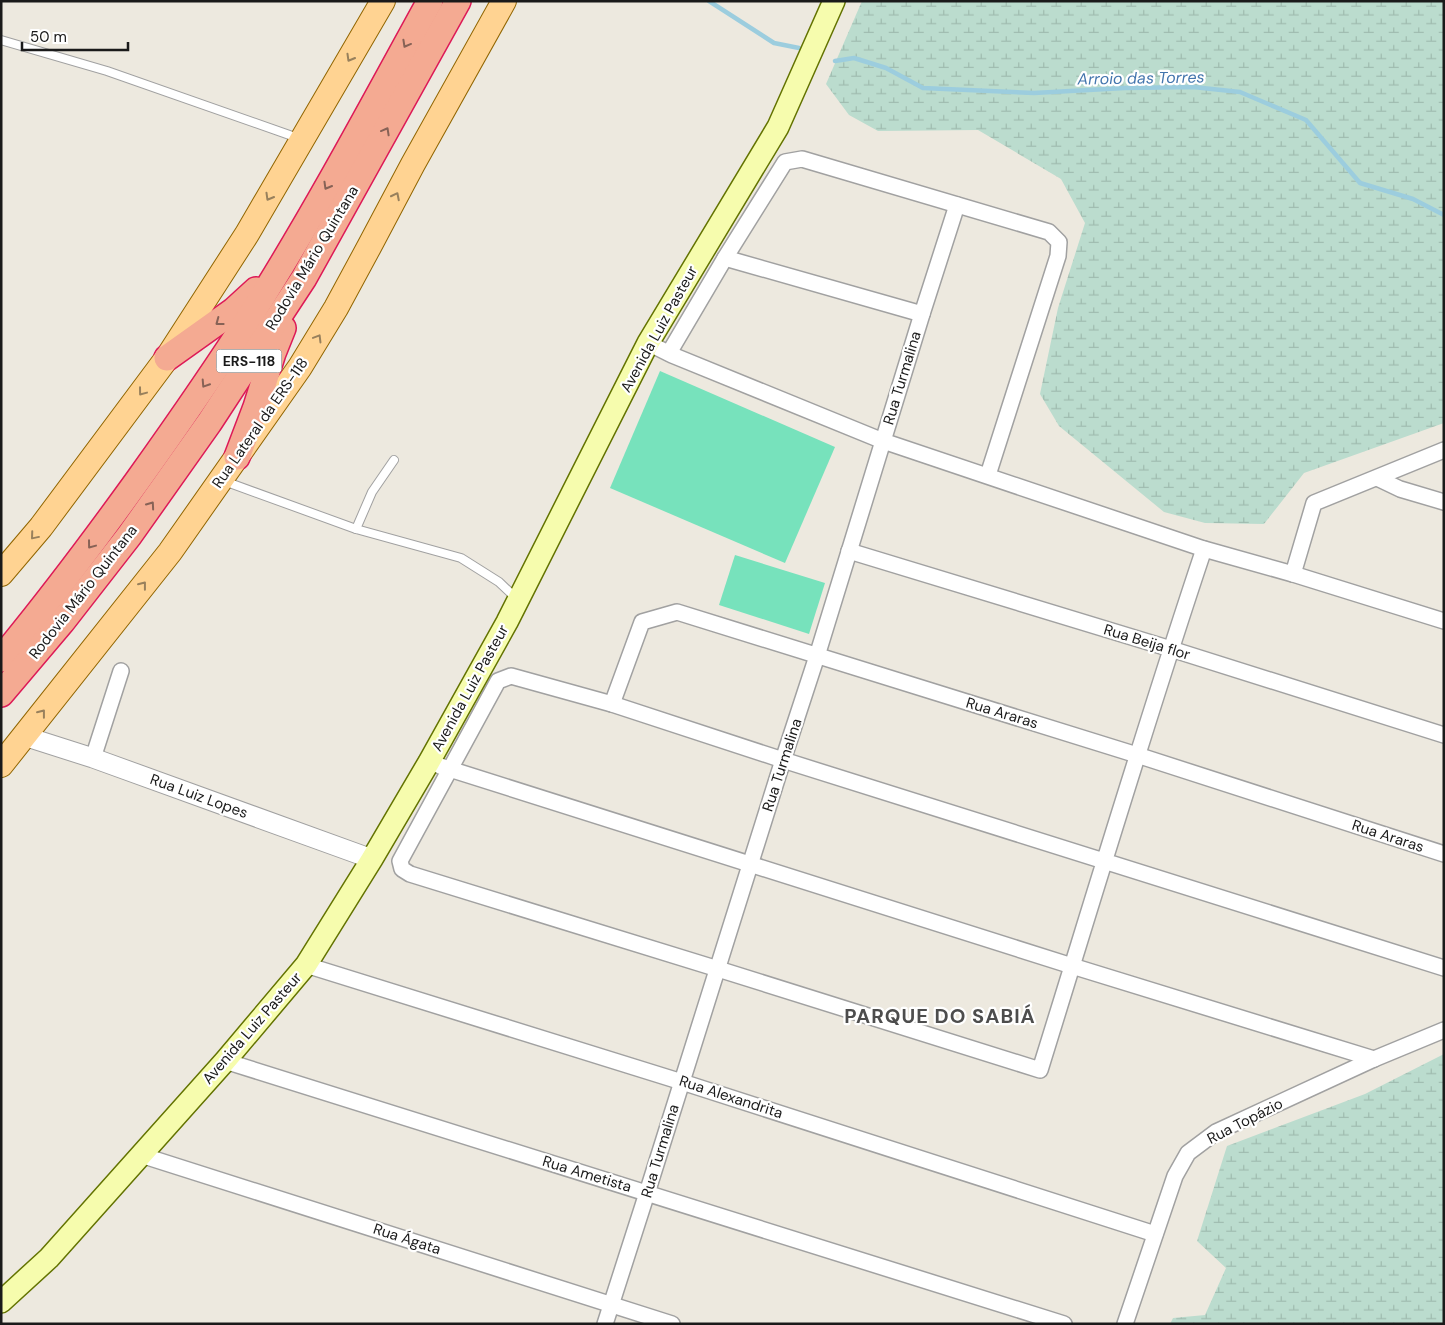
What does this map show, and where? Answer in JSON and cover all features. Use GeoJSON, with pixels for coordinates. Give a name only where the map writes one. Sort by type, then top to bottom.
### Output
{"type":"FeatureCollection","features":[{"type":"Feature","properties":{"kind":"highway","name":"Rodovia Mário Quintana"},"geometry":{"type":"LineString","coordinates":[[1,658],[50,600],[108,522],[189,409],[253,311],[344,156],[430,1]]}},
{"type":"Feature","properties":{"kind":"highway","name":"Rodovia Mário Quintana"},"geometry":{"type":"LineString","coordinates":[[1,694],[62,622],[129,536],[209,423],[304,278],[458,1]]}},
{"type":"Feature","properties":{"kind":"highway"},"geometry":{"type":"LineString","coordinates":[[167,358],[234,311],[281,266]]}},
{"type":"Feature","properties":{"kind":"highway"},"geometry":{"type":"LineString","coordinates":[[237,458],[273,353],[304,278]]}},
{"type":"Feature","properties":{"kind":"main road"},"geometry":{"type":"LineString","coordinates":[[1,574],[41,527],[167,358],[247,234],[383,1]]}},
{"type":"Feature","properties":{"kind":"main road","name":"Rua Lateral da ERS-118"},"geometry":{"type":"LineString","coordinates":[[1,765],[170,552],[300,367],[336,308],[413,164],[504,1]]}},
{"type":"Feature","properties":{"kind":"main road","name":"Avenida Luiz Pasteur"},"geometry":{"type":"LineString","coordinates":[[1,1302],[49,1258],[225,1061],[306,965],[372,859],[429,762],[518,600],[648,343],[778,127],[834,1]]}},
{"type":"Feature","properties":{"kind":"street"},"geometry":{"type":"LineString","coordinates":[[669,353],[785,162],[802,159],[1049,232],[1059,242],[1058,256],[988,476]]}},
{"type":"Feature","properties":{"kind":"street","name":"Rua Turmalina"},"geometry":{"type":"LineString","coordinates":[[605,1324],[783,760],[818,656],[922,314],[958,205]]}},
{"type":"Feature","properties":{"kind":"street"},"geometry":{"type":"LineString","coordinates":[[725,258],[922,314]]}},
{"type":"Feature","properties":{"kind":"street"},"geometry":{"type":"LineString","coordinates":[[648,343],[883,441],[1204,549],[1293,574],[1444,621]]}},
{"type":"Feature","properties":{"kind":"street"},"geometry":{"type":"LineString","coordinates":[[1293,574],[1314,503],[1444,450]]}},
{"type":"Feature","properties":{"kind":"street"},"geometry":{"type":"LineString","coordinates":[[1377,478],[1400,489],[1444,502]]}},
{"type":"Feature","properties":{"kind":"street"},"geometry":{"type":"LineString","coordinates":[[1204,549],[1137,755],[1105,861],[1040,1070],[718,968],[410,874],[402,869],[400,861],[498,681],[511,676],[612,704],[783,760],[1105,861],[1444,968]]}},
{"type":"Feature","properties":{"kind":"street","name":"Rua Beija flor"},"geometry":{"type":"LineString","coordinates":[[849,551],[1444,735]]}},
{"type":"Feature","properties":{"kind":"street","name":"Rua Araras"},"geometry":{"type":"LineString","coordinates":[[612,704],[642,622],[677,612],[1137,755],[1444,854]]}},
{"type":"Feature","properties":{"kind":"street"},"geometry":{"type":"LineString","coordinates":[[94,758],[121,671]]}},
{"type":"Feature","properties":{"kind":"street","name":"Rua Luiz Lopes"},"geometry":{"type":"LineString","coordinates":[[24,736],[94,758],[372,859]]}},
{"type":"Feature","properties":{"kind":"street"},"geometry":{"type":"LineString","coordinates":[[429,762],[449,770],[750,865],[1374,1059]]}},
{"type":"Feature","properties":{"kind":"street","name":"Rua Alexandrita"},"geometry":{"type":"LineString","coordinates":[[306,965],[682,1082],[1155,1234]]}},
{"type":"Feature","properties":{"kind":"street","name":"Rua Topázio"},"geometry":{"type":"LineString","coordinates":[[1125,1324],[1175,1176],[1188,1153],[1216,1132],[1374,1059],[1444,1030]]}},
{"type":"Feature","properties":{"kind":"street","name":"Rua Ametista"},"geometry":{"type":"LineString","coordinates":[[225,1061],[1064,1324]]}},
{"type":"Feature","properties":{"kind":"street","name":"Rua Ágata"},"geometry":{"type":"LineString","coordinates":[[142,1155],[672,1324]]}},
{"type":"Feature","properties":{"kind":"lane"},"geometry":{"type":"LineString","coordinates":[[1,40],[107,71],[302,140]]}},
{"type":"Feature","properties":{"kind":"lane"},"geometry":{"type":"LineString","coordinates":[[356,529],[372,492],[394,460]]}},
{"type":"Feature","properties":{"kind":"lane"},"geometry":{"type":"LineString","coordinates":[[221,480],[356,529],[461,558],[499,582],[518,600]]}},
{"type":"Feature","properties":{"kind":"green space"},"geometry":{"type":"Polygon","coordinates":[[[862,1],[1444,1],[1444,423],[1304,473],[1264,524],[1205,523],[1164,512],[1059,426],[1040,394],[1058,308],[1085,223],[1061,179],[978,130],[878,131],[849,115],[826,84],[862,1]]]}},
{"type":"Feature","properties":{"kind":"green space"},"geometry":{"type":"Polygon","coordinates":[[[660,371],[835,447],[785,563],[610,488],[660,371]]]}},
{"type":"Feature","properties":{"kind":"green space"},"geometry":{"type":"Polygon","coordinates":[[[735,555],[825,583],[809,634],[719,605],[735,555]]]}},
{"type":"Feature","properties":{"kind":"green space"},"geometry":{"type":"Polygon","coordinates":[[[1444,1054],[1444,1324],[1170,1324],[1173,1318],[1205,1315],[1226,1268],[1197,1241],[1227,1146],[1365,1094],[1444,1054]]]}},
{"type":"Feature","properties":{"kind":"waterway","name":"Arroio das Torres"},"geometry":{"type":"LineString","coordinates":[[709,1],[774,43],[799,48]]}},
{"type":"Feature","properties":{"kind":"waterway","name":"Arroio das Torres"},"geometry":{"type":"LineString","coordinates":[[835,61],[854,58],[886,68],[923,88],[1034,93],[1125,88],[1193,87],[1240,92],[1306,120],[1360,183],[1413,199],[1444,215]]}},
{"type":"Feature","properties":{"kind":"district","name":"PARQUE DO SABIÁ"},"geometry":{"type":"Point","coordinates":[940,1016]}}]}
